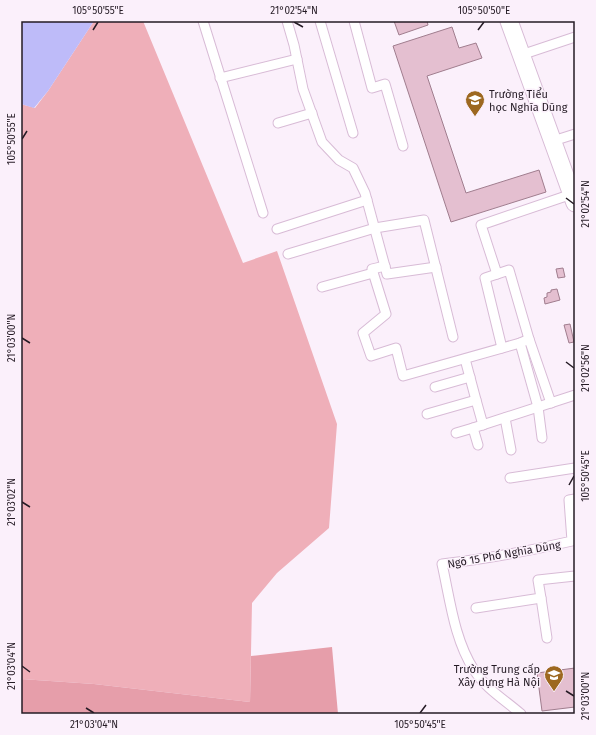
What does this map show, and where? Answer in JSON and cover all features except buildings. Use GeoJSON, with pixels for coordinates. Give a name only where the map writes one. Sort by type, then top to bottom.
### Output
{"type":"FeatureCollection","features":[{"type":"Feature","properties":{"kind":"street"},"geometry":{"type":"LineString","coordinates":[[509,21],[553,141],[570,175],[573,198]]}},
{"type":"Feature","properties":{"kind":"lane"},"geometry":{"type":"LineString","coordinates":[[203,21],[263,213]]}},
{"type":"Feature","properties":{"kind":"lane"},"geometry":{"type":"LineString","coordinates":[[288,21],[303,89],[322,142],[339,160],[353,168],[367,200],[387,274],[436,267]]}},
{"type":"Feature","properties":{"kind":"lane"},"geometry":{"type":"LineString","coordinates":[[320,21],[353,133]]}},
{"type":"Feature","properties":{"kind":"lane"},"geometry":{"type":"LineString","coordinates":[[354,21],[372,88],[385,84],[403,146]]}},
{"type":"Feature","properties":{"kind":"lane"},"geometry":{"type":"LineString","coordinates":[[521,55],[575,37]]}},
{"type":"Feature","properties":{"kind":"lane"},"geometry":{"type":"LineString","coordinates":[[220,78],[296,59]]}},
{"type":"Feature","properties":{"kind":"lane"},"geometry":{"type":"LineString","coordinates":[[278,123],[312,113]]}},
{"type":"Feature","properties":{"kind":"lane"},"geometry":{"type":"LineString","coordinates":[[553,141],[575,134]]}},
{"type":"Feature","properties":{"kind":"lane"},"geometry":{"type":"LineString","coordinates":[[497,274],[481,225],[573,198]]}},
{"type":"Feature","properties":{"kind":"lane"},"geometry":{"type":"LineString","coordinates":[[277,229],[367,200]]}},
{"type":"Feature","properties":{"kind":"lane"},"geometry":{"type":"LineString","coordinates":[[288,254],[375,228],[424,220],[453,337]]}},
{"type":"Feature","properties":{"kind":"lane"},"geometry":{"type":"LineString","coordinates":[[385,266],[372,269],[386,314],[363,333],[371,356],[396,348],[403,376],[525,341]]}},
{"type":"Feature","properties":{"kind":"lane"},"geometry":{"type":"LineString","coordinates":[[502,348],[485,278],[509,270],[538,407],[542,438]]}},
{"type":"Feature","properties":{"kind":"lane"},"geometry":{"type":"LineString","coordinates":[[322,287],[373,273]]}},
{"type":"Feature","properties":{"kind":"lane"},"geometry":{"type":"LineString","coordinates":[[525,341],[551,402]]}},
{"type":"Feature","properties":{"kind":"lane"},"geometry":{"type":"LineString","coordinates":[[465,359],[483,424]]}},
{"type":"Feature","properties":{"kind":"lane"},"geometry":{"type":"LineString","coordinates":[[435,387],[470,377]]}},
{"type":"Feature","properties":{"kind":"lane"},"geometry":{"type":"LineString","coordinates":[[456,433],[575,395]]}},
{"type":"Feature","properties":{"kind":"lane"},"geometry":{"type":"LineString","coordinates":[[427,414],[476,400]]}},
{"type":"Feature","properties":{"kind":"lane"},"geometry":{"type":"LineString","coordinates":[[505,418],[511,450]]}},
{"type":"Feature","properties":{"kind":"lane"},"geometry":{"type":"LineString","coordinates":[[473,428],[478,445]]}},
{"type":"Feature","properties":{"kind":"lane"},"geometry":{"type":"LineString","coordinates":[[510,478],[575,468]]}},
{"type":"Feature","properties":{"kind":"lane","name":"Ngõ 15 Phố Nghĩa Dũng"},"geometry":{"type":"LineString","coordinates":[[521,714],[496,695],[474,671],[460,644],[442,564],[536,550],[572,541],[568,500],[575,499]]}},
{"type":"Feature","properties":{"kind":"lane"},"geometry":{"type":"LineString","coordinates":[[547,638],[538,580],[575,576]]}},
{"type":"Feature","properties":{"kind":"lane"},"geometry":{"type":"LineString","coordinates":[[476,608],[540,598]]}},
{"type":"Feature","properties":{"kind":"shaded area"},"geometry":{"type":"Polygon","coordinates":[[[94,21],[143,21],[243,263],[277,251],[337,424],[329,528],[277,573],[252,603],[250,702],[94,684],[21,679],[21,104],[35,108],[48,91],[94,21]]]}},
{"type":"Feature","properties":{"kind":"shaded area"},"geometry":{"type":"Polygon","coordinates":[[[332,647],[338,714],[21,714],[21,679],[94,684],[250,702],[251,656],[332,647]]]}},
{"type":"Feature","properties":{"kind":"water"},"geometry":{"type":"Polygon","coordinates":[[[21,21],[94,21],[48,91],[34,108],[21,104],[21,21]]]}},
{"type":"Feature","properties":{"kind":"place","name":"Trường Tiểu học Nghĩa Dũng"},"geometry":{"type":"Point","coordinates":[475,117]}},
{"type":"Feature","properties":{"kind":"place","name":"Trường Trung cấp Xây dựng Hà Nội"},"geometry":{"type":"Point","coordinates":[554,692]}}]}
